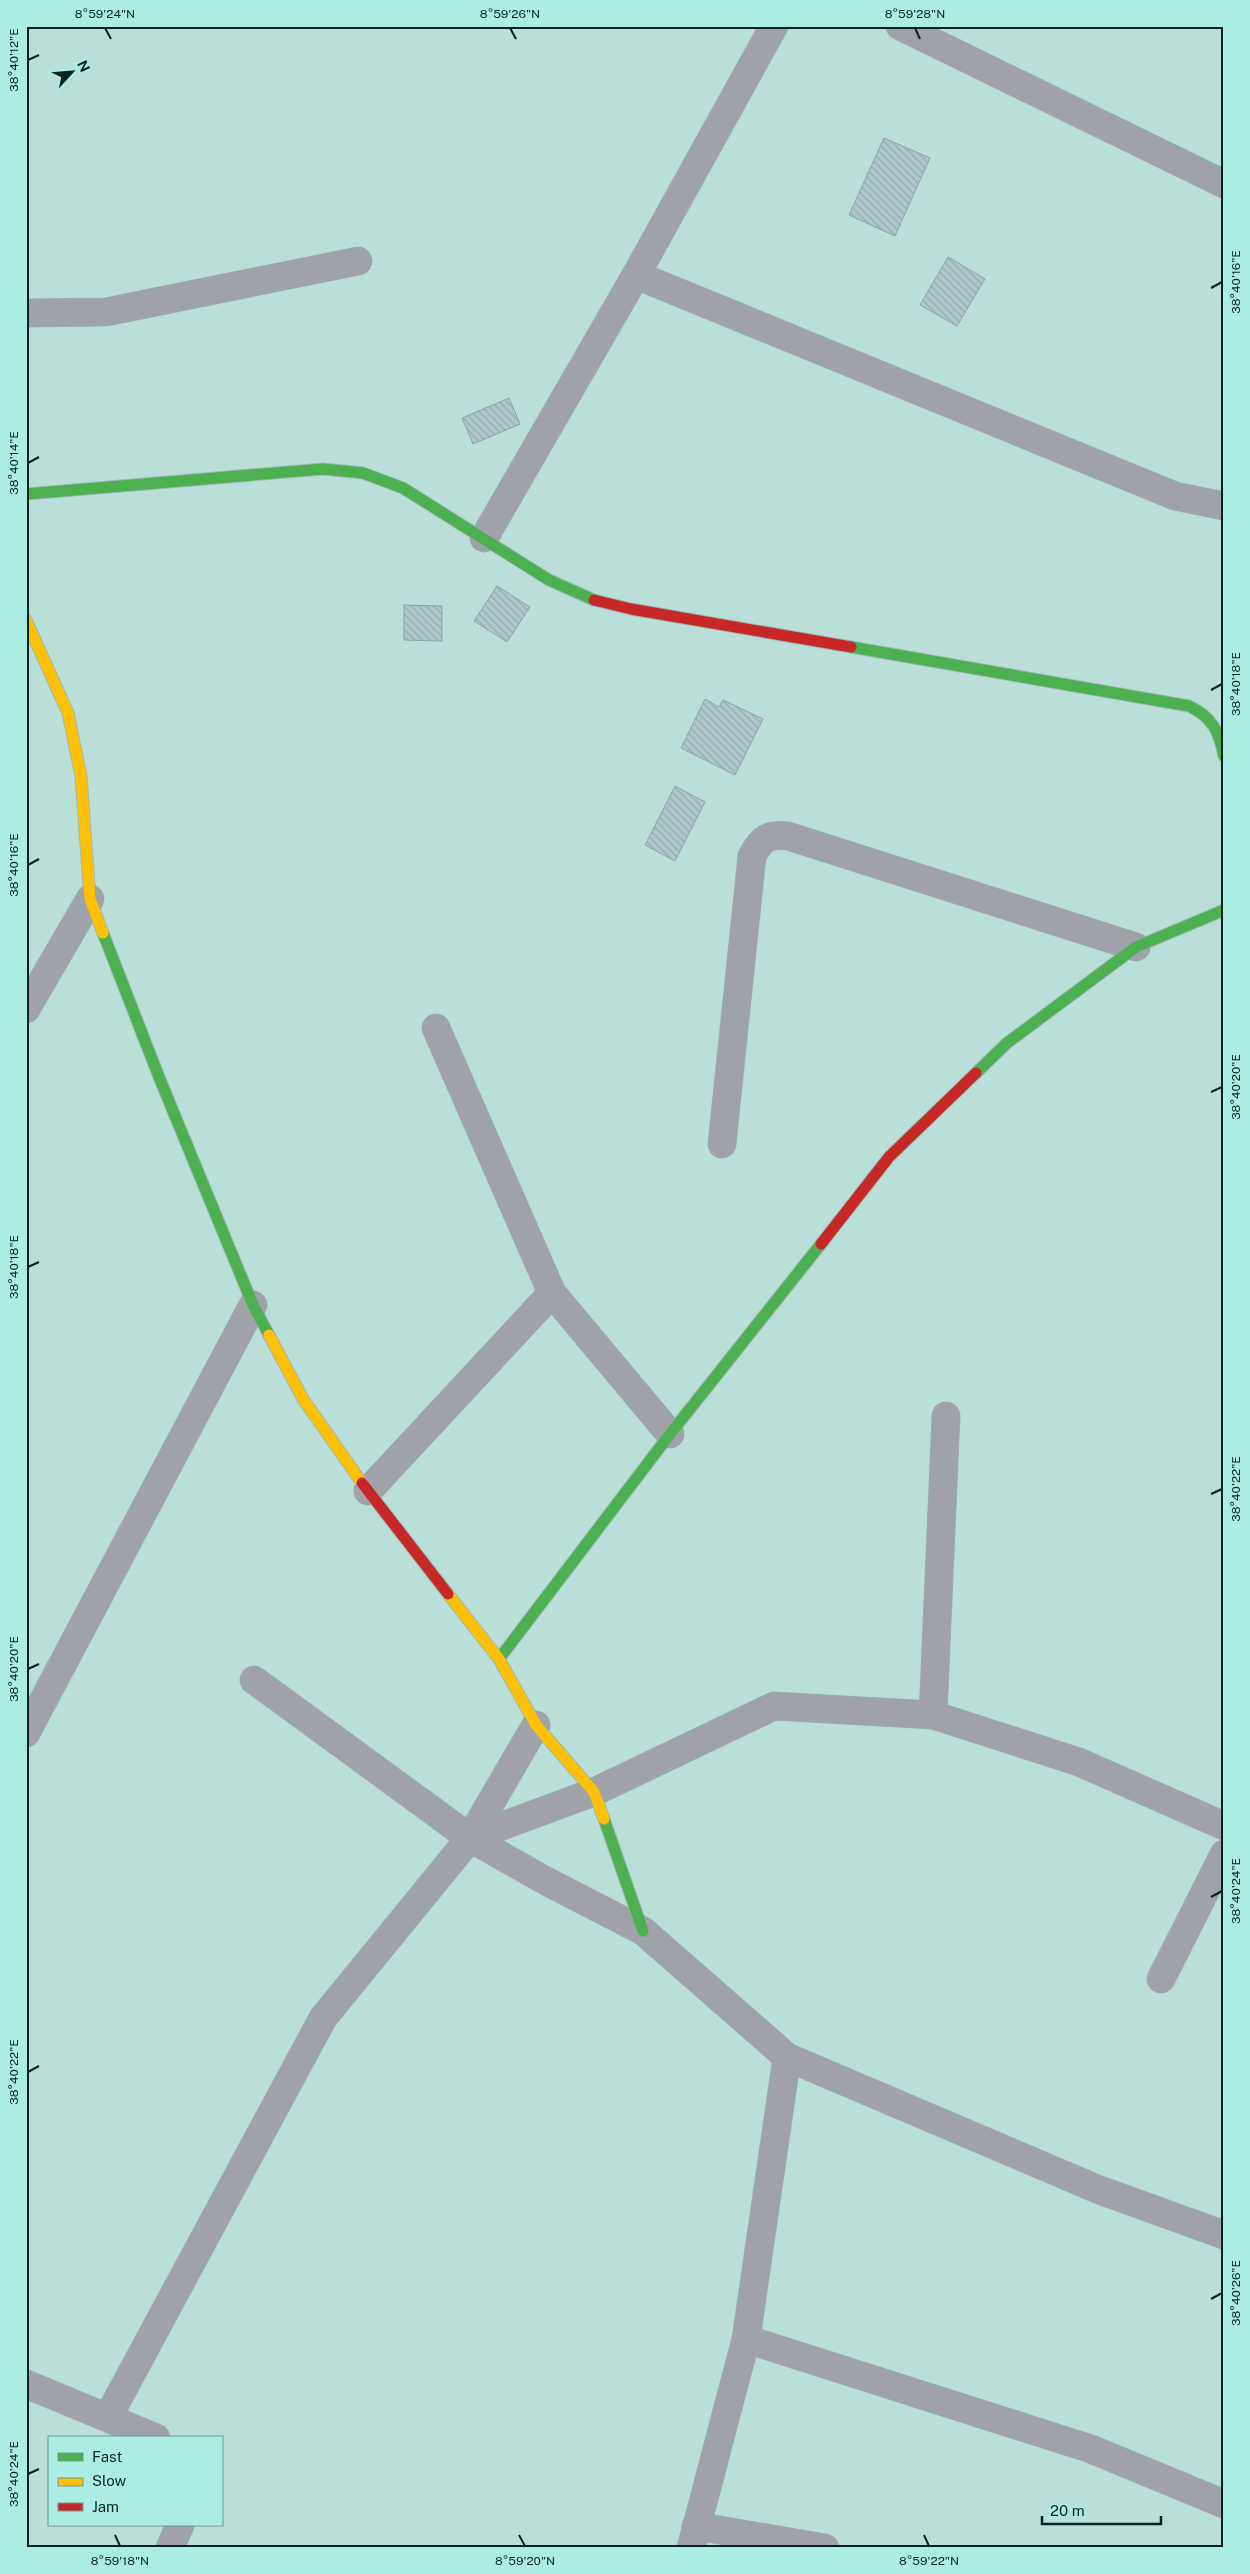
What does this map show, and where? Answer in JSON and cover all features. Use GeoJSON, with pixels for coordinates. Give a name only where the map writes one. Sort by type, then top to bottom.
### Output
{"type":"FeatureCollection","features":[{"type":"Feature","properties":{"kind":"street"},"geometry":{"type":"LineString","coordinates":[[484,538],[636,275],[774,26]]}},
{"type":"Feature","properties":{"kind":"street"},"geometry":{"type":"LineString","coordinates":[[900,26],[1224,184]]}},
{"type":"Feature","properties":{"kind":"street"},"geometry":{"type":"LineString","coordinates":[[26,313],[106,312],[358,261]]}},
{"type":"Feature","properties":{"kind":"street"},"geometry":{"type":"LineString","coordinates":[[636,275],[1175,496],[1224,506]]}},
{"type":"Feature","properties":{"kind":"street"},"geometry":{"type":"LineString","coordinates":[[26,494],[324,468],[364,473],[403,488],[549,580],[580,594],[631,609],[1189,706],[1206,714],[1219,730],[1224,756]]}},
{"type":"Feature","properties":{"kind":"street"},"geometry":{"type":"LineString","coordinates":[[26,620],[68,712],[81,776],[90,899],[159,1077],[253,1305],[303,1399],[368,1491],[499,1659],[536,1725],[594,1792],[642,1930]]}},
{"type":"Feature","properties":{"kind":"street"},"geometry":{"type":"LineString","coordinates":[[722,1144],[752,856],[760,841],[775,835],[788,836],[1136,947]]}},
{"type":"Feature","properties":{"kind":"street"},"geometry":{"type":"LineString","coordinates":[[26,1009],[90,899]]}},
{"type":"Feature","properties":{"kind":"street"},"geometry":{"type":"LineString","coordinates":[[499,1659],[670,1434],[888,1157],[1007,1043],[1136,947],[1224,910]]}},
{"type":"Feature","properties":{"kind":"street"},"geometry":{"type":"LineString","coordinates":[[436,1028],[552,1293],[670,1434]]}},
{"type":"Feature","properties":{"kind":"street"},"geometry":{"type":"LineString","coordinates":[[368,1491],[552,1293]]}},
{"type":"Feature","properties":{"kind":"street"},"geometry":{"type":"LineString","coordinates":[[26,1733],[253,1305]]}},
{"type":"Feature","properties":{"kind":"street"},"geometry":{"type":"LineString","coordinates":[[933,1715],[946,1416]]}},
{"type":"Feature","properties":{"kind":"street"},"geometry":{"type":"LineString","coordinates":[[254,1680],[470,1838],[546,1881],[642,1930],[788,2058],[1097,2189],[1224,2234]]}},
{"type":"Feature","properties":{"kind":"street"},"geometry":{"type":"LineString","coordinates":[[470,1838],[594,1792],[774,1706],[933,1715],[1079,1762],[1224,1826]]}},
{"type":"Feature","properties":{"kind":"street"},"geometry":{"type":"LineString","coordinates":[[108,2417],[323,2018],[470,1838],[536,1725]]}},
{"type":"Feature","properties":{"kind":"street"},"geometry":{"type":"LineString","coordinates":[[1161,1979],[1224,1854]]}},
{"type":"Feature","properties":{"kind":"street"},"geometry":{"type":"LineString","coordinates":[[788,2058],[746,2339],[694,2537],[825,2548]]}},
{"type":"Feature","properties":{"kind":"street"},"geometry":{"type":"LineString","coordinates":[[746,2339],[1091,2449],[1224,2504]]}},
{"type":"Feature","properties":{"kind":"street"},"geometry":{"type":"LineString","coordinates":[[26,2384],[151,2436]]}},
{"type":"Feature","properties":{"kind":"street"},"geometry":{"type":"LineString","coordinates":[[170,2548],[180,2526]]}},
{"type":"Feature","properties":{"kind":"building"},"geometry":{"type":"Polygon","coordinates":[[[884,138],[930,158],[895,236],[849,215],[884,138]]]}},
{"type":"Feature","properties":{"kind":"building"},"geometry":{"type":"Polygon","coordinates":[[[948,257],[985,279],[957,326],[920,305],[948,257]]]}},
{"type":"Feature","properties":{"kind":"building"},"geometry":{"type":"Polygon","coordinates":[[[509,398],[520,424],[473,444],[462,418],[509,398]]]}},
{"type":"Feature","properties":{"kind":"building"},"geometry":{"type":"Polygon","coordinates":[[[497,586],[530,607],[507,642],[474,621],[497,586]]]}},
{"type":"Feature","properties":{"kind":"building"},"geometry":{"type":"Polygon","coordinates":[[[404,605],[442,606],[442,641],[404,640],[404,605]]]}},
{"type":"Feature","properties":{"kind":"building"},"geometry":{"type":"Polygon","coordinates":[[[705,699],[719,707],[723,700],[763,719],[735,775],[681,748],[705,699]]]}},
{"type":"Feature","properties":{"kind":"building"},"geometry":{"type":"Polygon","coordinates":[[[675,786],[705,802],[675,861],[645,845],[675,786]]]}},
{"type":"Feature","properties":{"kind":"traffic: fast"},"geometry":{"type":"LineString","coordinates":[[26,494],[323,469],[363,473],[403,488],[549,580],[594,600]]}},
{"type":"Feature","properties":{"kind":"traffic: fast"},"geometry":{"type":"LineString","coordinates":[[851,647],[1189,706],[1209,720],[1220,739],[1224,756]]}},
{"type":"Feature","properties":{"kind":"traffic: fast"},"geometry":{"type":"LineString","coordinates":[[976,1073],[1007,1043],[1136,947],[1224,910]]}},
{"type":"Feature","properties":{"kind":"traffic: fast"},"geometry":{"type":"LineString","coordinates":[[103,933],[159,1077],[253,1305],[269,1335]]}},
{"type":"Feature","properties":{"kind":"traffic: fast"},"geometry":{"type":"LineString","coordinates":[[499,1659],[670,1434],[821,1244]]}},
{"type":"Feature","properties":{"kind":"traffic: fast"},"geometry":{"type":"LineString","coordinates":[[604,1819],[643,1931]]}},
{"type":"Feature","properties":{"kind":"traffic: slow"},"geometry":{"type":"LineString","coordinates":[[26,620],[68,713],[81,776],[90,899],[103,933]]}},
{"type":"Feature","properties":{"kind":"traffic: slow"},"geometry":{"type":"LineString","coordinates":[[269,1335],[303,1399],[362,1483]]}},
{"type":"Feature","properties":{"kind":"traffic: slow"},"geometry":{"type":"LineString","coordinates":[[448,1594],[499,1659],[536,1725],[594,1792],[604,1819]]}},
{"type":"Feature","properties":{"kind":"traffic: jam"},"geometry":{"type":"LineString","coordinates":[[594,600],[631,609],[851,647]]}},
{"type":"Feature","properties":{"kind":"traffic: jam"},"geometry":{"type":"LineString","coordinates":[[821,1244],[889,1157],[976,1073]]}},
{"type":"Feature","properties":{"kind":"traffic: jam"},"geometry":{"type":"LineString","coordinates":[[362,1483],[448,1594]]}}]}
